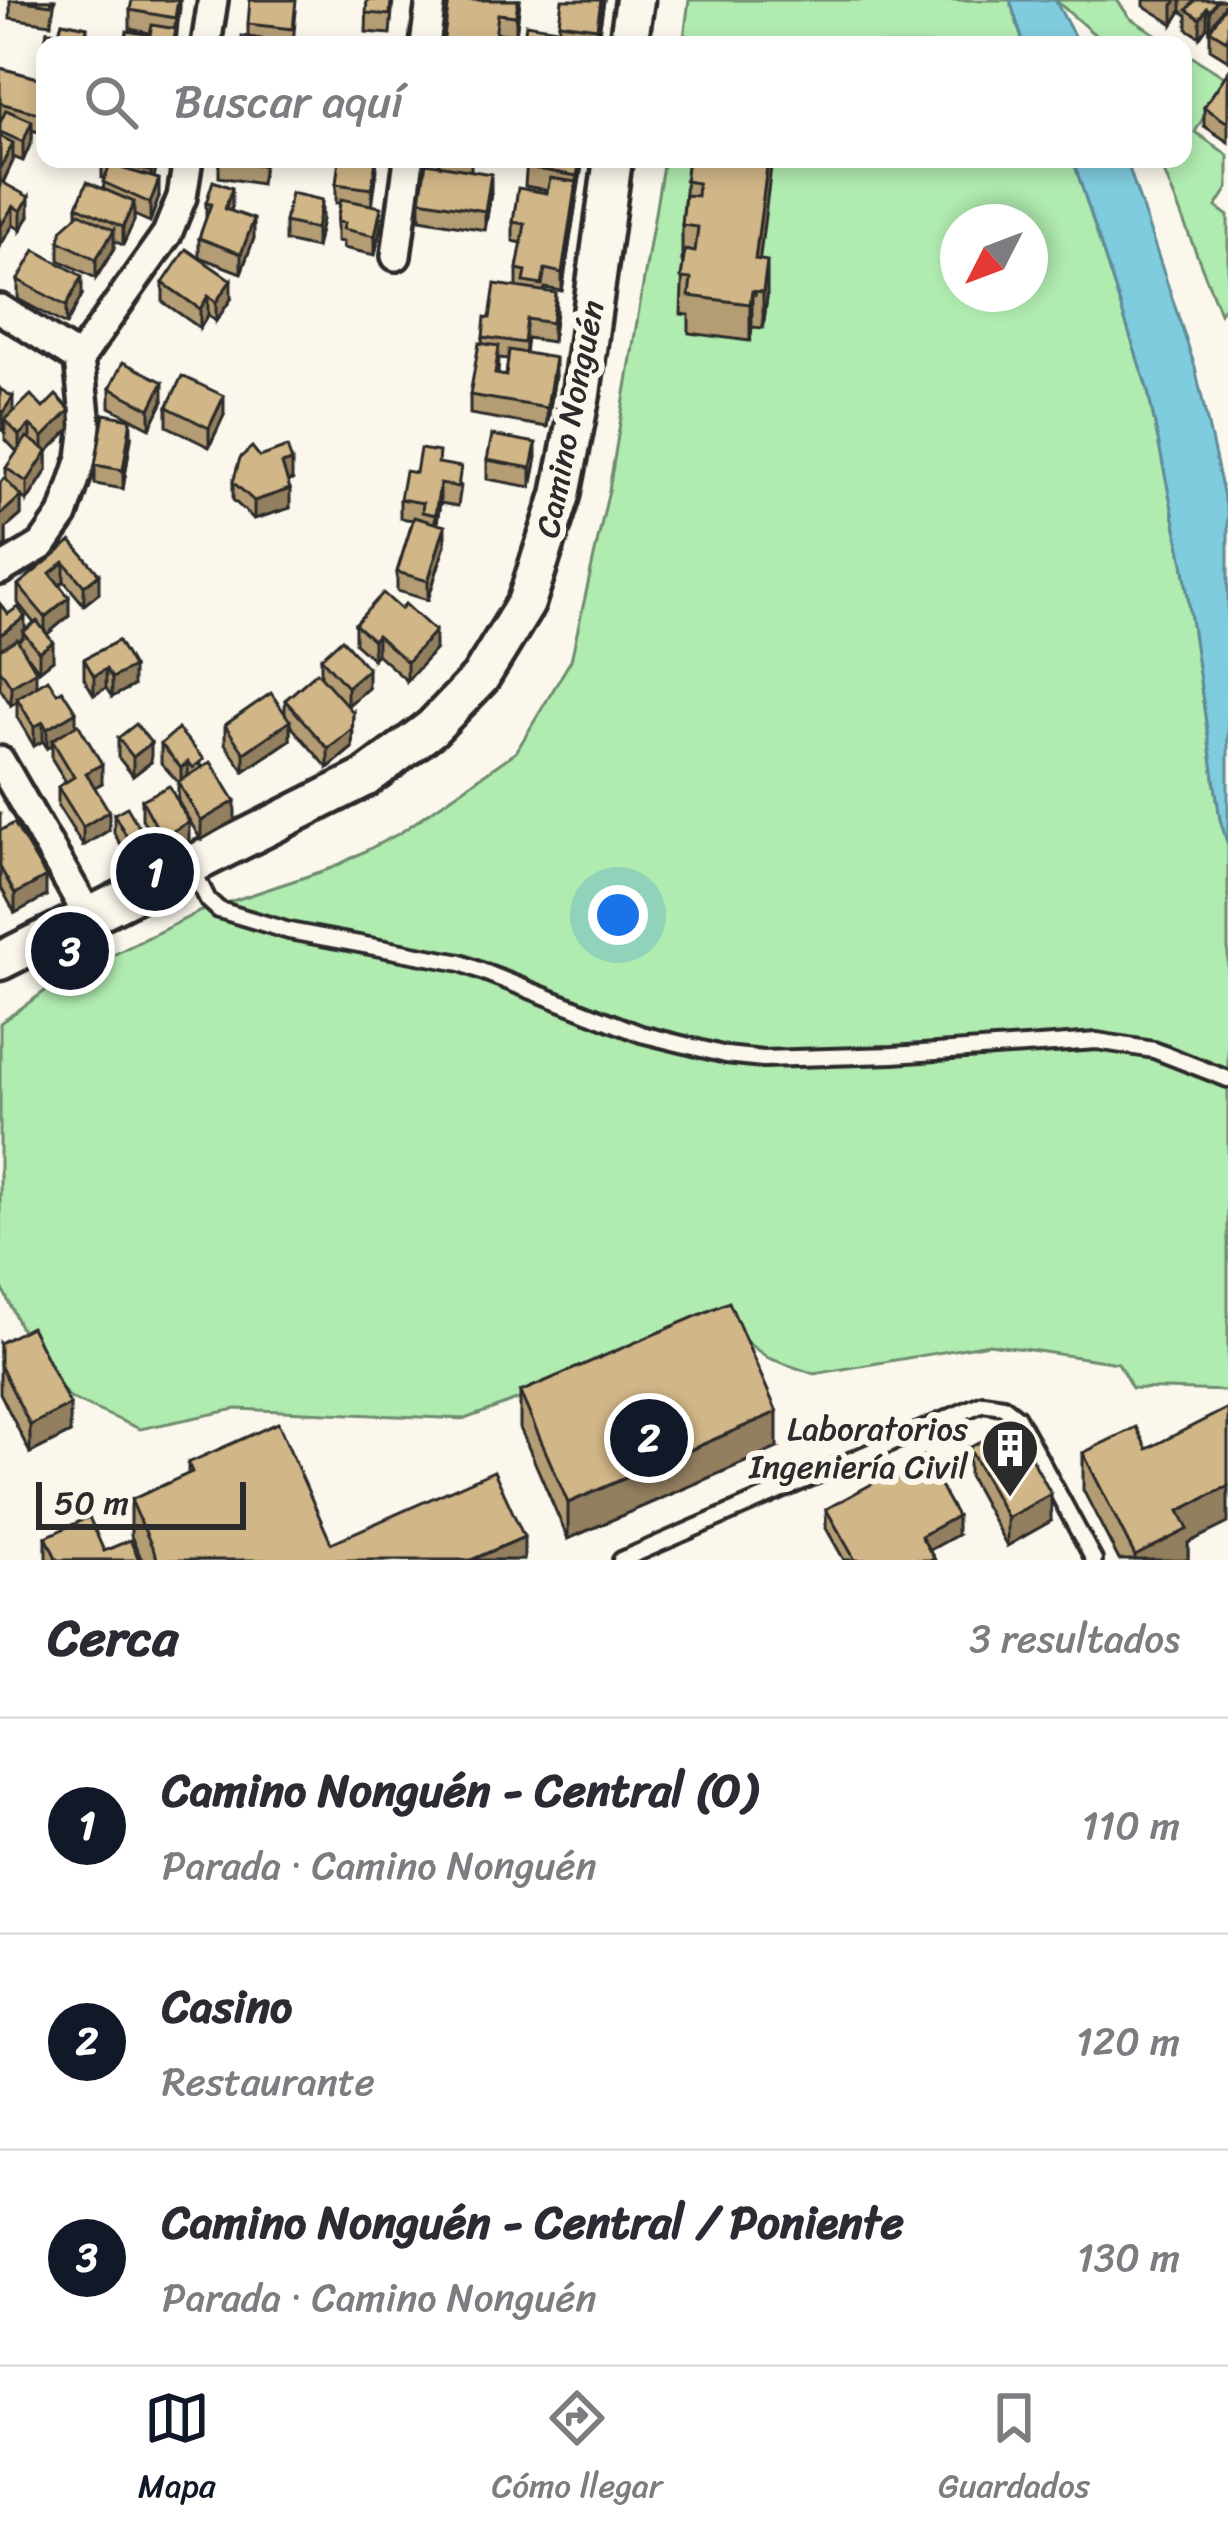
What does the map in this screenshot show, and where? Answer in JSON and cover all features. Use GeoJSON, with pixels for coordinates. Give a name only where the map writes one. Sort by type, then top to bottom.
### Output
{"type":"FeatureCollection","features":[{"type":"Feature","properties":{"kind":"main road"},"geometry":{"type":"LineString","coordinates":[[629,36],[635,0]]}},
{"type":"Feature","properties":{"kind":"main road","name":"Camino Nonguén"},"geometry":{"type":"LineString","coordinates":[[0,961],[325,800],[402,753],[470,690],[513,628],[537,575],[572,445],[612,168]]}},
{"type":"Feature","properties":{"kind":"street"},"geometry":{"type":"LineString","coordinates":[[207,36],[213,0]]}},
{"type":"Feature","properties":{"kind":"street"},"geometry":{"type":"LineString","coordinates":[[426,36],[431,0]]}},
{"type":"Feature","properties":{"kind":"street"},"geometry":{"type":"LineString","coordinates":[[0,570],[42,545],[63,514],[82,458],[86,425],[79,359],[167,234],[182,197],[187,168]]}},
{"type":"Feature","properties":{"kind":"street"},"geometry":{"type":"LineString","coordinates":[[396,256],[408,168]]}},
{"type":"Feature","properties":{"kind":"street"},"geometry":{"type":"LineString","coordinates":[[0,309],[79,359]]}},
{"type":"Feature","properties":{"kind":"street"},"geometry":{"type":"LineString","coordinates":[[0,761],[88,915]]}},
{"type":"Feature","properties":{"kind":"lane"},"geometry":{"type":"LineString","coordinates":[[191,866],[208,900],[219,910],[289,931],[460,963],[640,1034],[726,1055],[763,1059],[893,1055],[1097,1041],[1154,1050],[1228,1079]]}},
{"type":"Feature","properties":{"kind":"lane"},"geometry":{"type":"LineString","coordinates":[[621,1560],[973,1406],[993,1403],[1017,1417],[1094,1560]]}},
{"type":"Feature","properties":{"kind":"green space"},"geometry":{"type":"Polygon","coordinates":[[[689,0],[1010,0],[1021,36],[684,36],[689,0]]]}},
{"type":"Feature","properties":{"kind":"green space"},"geometry":{"type":"Polygon","coordinates":[[[1055,0],[1117,0],[1130,18],[1159,36],[1095,36],[1055,0]]]}},
{"type":"Feature","properties":{"kind":"green space"},"geometry":{"type":"Polygon","coordinates":[[[1192,57],[1226,78],[1195,132],[1228,155],[1228,188],[1216,207],[1228,216],[1228,301],[1220,313],[1163,168],[1192,168],[1192,57]]]}},
{"type":"Feature","properties":{"kind":"green space"},"geometry":{"type":"Polygon","coordinates":[[[663,168],[1076,168],[1148,391],[1183,562],[1220,819],[1228,845],[1228,1391],[1132,1388],[1118,1363],[989,1344],[814,1374],[768,1358],[730,1330],[611,1365],[465,1419],[236,1409],[140,1429],[70,1398],[31,1351],[0,1283],[0,1023],[55,984],[199,912],[332,868],[400,833],[516,752],[571,660],[609,490],[663,168]]]}},
{"type":"Feature","properties":{"kind":"water"},"geometry":{"type":"Polygon","coordinates":[[[1010,0],[1055,0],[1074,36],[1021,36],[1010,0]]]}},
{"type":"Feature","properties":{"kind":"water"},"geometry":{"type":"Polygon","coordinates":[[[1076,168],[1129,168],[1195,367],[1228,515],[1228,845],[1220,819],[1183,562],[1148,391],[1076,168]]]}},
{"type":"Feature","properties":{"kind":"building"},"geometry":{"type":"Polygon","coordinates":[[[132,0],[178,0],[175,18],[130,10],[132,0]]]}},
{"type":"Feature","properties":{"kind":"building"},"geometry":{"type":"Polygon","coordinates":[[[250,0],[296,0],[293,29],[248,24],[250,0]]]}},
{"type":"Feature","properties":{"kind":"building"},"geometry":{"type":"Polygon","coordinates":[[[367,0],[391,0],[390,15],[366,13],[367,0]]]}},
{"type":"Feature","properties":{"kind":"building"},"geometry":{"type":"Polygon","coordinates":[[[449,0],[518,0],[516,16],[498,14],[495,36],[444,36],[449,0]]]}},
{"type":"Feature","properties":{"kind":"building"},"geometry":{"type":"Polygon","coordinates":[[[562,0],[601,0],[597,28],[559,23],[562,0]]]}},
{"type":"Feature","properties":{"kind":"building"},"geometry":{"type":"Polygon","coordinates":[[[1195,0],[1217,0],[1200,19],[1187,10],[1195,0]]]}},
{"type":"Feature","properties":{"kind":"building"},"geometry":{"type":"Polygon","coordinates":[[[1228,2],[1228,41],[1210,30],[1228,2]]]}},
{"type":"Feature","properties":{"kind":"building"},"geometry":{"type":"Polygon","coordinates":[[[62,22],[87,27],[86,36],[46,36],[47,31],[59,33],[62,22]]]}},
{"type":"Feature","properties":{"kind":"building"},"geometry":{"type":"Polygon","coordinates":[[[526,24],[557,29],[556,36],[524,36],[526,24]]]}},
{"type":"Feature","properties":{"kind":"building"},"geometry":{"type":"Polygon","coordinates":[[[152,25],[176,29],[175,36],[126,36],[127,31],[150,35],[152,25]]]}},
{"type":"Feature","properties":{"kind":"building"},"geometry":{"type":"Polygon","coordinates":[[[0,68],[36,78],[36,113],[0,103],[0,68]]]}},
{"type":"Feature","properties":{"kind":"building"},"geometry":{"type":"Polygon","coordinates":[[[1228,72],[1228,123],[1204,107],[1228,72]]]}},
{"type":"Feature","properties":{"kind":"building"},"geometry":{"type":"Polygon","coordinates":[[[6,110],[32,121],[23,142],[0,132],[6,110]]]}},
{"type":"Feature","properties":{"kind":"building"},"geometry":{"type":"Polygon","coordinates":[[[0,136],[13,143],[0,169],[0,136]]]}},
{"type":"Feature","properties":{"kind":"building"},"geometry":{"type":"Polygon","coordinates":[[[109,168],[159,179],[150,203],[103,182],[109,168]]]}},
{"type":"Feature","properties":{"kind":"building"},"geometry":{"type":"Polygon","coordinates":[[[338,168],[375,168],[372,189],[336,184],[338,168]]]}},
{"type":"Feature","properties":{"kind":"building"},"geometry":{"type":"Polygon","coordinates":[[[425,168],[491,174],[485,211],[420,200],[425,168]]]}},
{"type":"Feature","properties":{"kind":"building"},"geometry":{"type":"Polygon","coordinates":[[[531,168],[578,168],[577,176],[531,168]]]}},
{"type":"Feature","properties":{"kind":"building"},"geometry":{"type":"Polygon","coordinates":[[[687,168],[767,168],[755,259],[767,261],[763,292],[752,291],[750,304],[689,296],[691,279],[681,278],[685,250],[695,252],[698,227],[682,225],[685,195],[697,196],[698,183],[685,181],[687,168]]]}},
{"type":"Feature","properties":{"kind":"building"},"geometry":{"type":"Polygon","coordinates":[[[550,178],[576,182],[562,273],[545,269],[542,285],[524,282],[526,271],[517,269],[525,224],[513,222],[518,188],[547,193],[550,178]]]}},
{"type":"Feature","properties":{"kind":"building"},"geometry":{"type":"Polygon","coordinates":[[[0,181],[29,197],[21,211],[13,206],[0,227],[0,181]]]}},
{"type":"Feature","properties":{"kind":"building"},"geometry":{"type":"Polygon","coordinates":[[[213,181],[232,188],[225,209],[254,219],[241,254],[199,238],[213,181]]]}},
{"type":"Feature","properties":{"kind":"building"},"geometry":{"type":"Polygon","coordinates":[[[87,182],[134,202],[123,227],[77,206],[87,182]]]}},
{"type":"Feature","properties":{"kind":"building"},"geometry":{"type":"Polygon","coordinates":[[[291,193],[322,200],[316,229],[285,222],[291,193]]]}},
{"type":"Feature","properties":{"kind":"building"},"geometry":{"type":"Polygon","coordinates":[[[341,199],[381,207],[375,236],[343,229],[345,223],[337,222],[341,199]]]}},
{"type":"Feature","properties":{"kind":"building"},"geometry":{"type":"Polygon","coordinates":[[[80,213],[114,230],[96,259],[59,241],[62,229],[80,213]]]}},
{"type":"Feature","properties":{"kind":"building"},"geometry":{"type":"Polygon","coordinates":[[[186,249],[231,280],[216,302],[208,296],[200,309],[163,283],[186,249]]]}},
{"type":"Feature","properties":{"kind":"building"},"geometry":{"type":"Polygon","coordinates":[[[35,250],[82,276],[66,306],[18,280],[35,250]]]}},
{"type":"Feature","properties":{"kind":"building"},"geometry":{"type":"Polygon","coordinates":[[[495,284],[556,293],[552,323],[527,319],[524,343],[483,337],[495,284]]]}},
{"type":"Feature","properties":{"kind":"building"},"geometry":{"type":"Polygon","coordinates":[[[479,343],[499,346],[495,374],[506,376],[509,350],[555,358],[547,408],[470,395],[479,343]]]}},
{"type":"Feature","properties":{"kind":"building"},"geometry":{"type":"Polygon","coordinates":[[[123,362],[163,382],[150,409],[110,388],[123,362]]]}},
{"type":"Feature","properties":{"kind":"building"},"geometry":{"type":"Polygon","coordinates":[[[182,376],[224,396],[209,428],[167,407],[182,376]]]}},
{"type":"Feature","properties":{"kind":"building"},"geometry":{"type":"Polygon","coordinates":[[[0,389],[13,397],[3,412],[0,411],[0,389]]]}},
{"type":"Feature","properties":{"kind":"building"},"geometry":{"type":"Polygon","coordinates":[[[31,395],[43,408],[56,395],[70,410],[43,437],[30,425],[19,435],[5,420],[31,395]]]}},
{"type":"Feature","properties":{"kind":"building"},"geometry":{"type":"Polygon","coordinates":[[[104,414],[131,419],[123,470],[95,465],[104,414]]]}},
{"type":"Feature","properties":{"kind":"building"},"geometry":{"type":"Polygon","coordinates":[[[492,435],[536,443],[531,468],[487,460],[492,435]]]}},
{"type":"Feature","properties":{"kind":"building"},"geometry":{"type":"Polygon","coordinates":[[[27,437],[47,451],[27,482],[6,468],[27,437]]]}},
{"type":"Feature","properties":{"kind":"building"},"geometry":{"type":"Polygon","coordinates":[[[252,447],[260,457],[287,447],[292,461],[282,464],[290,489],[254,501],[233,482],[240,458],[252,447]]]}},
{"type":"Feature","properties":{"kind":"building"},"geometry":{"type":"Polygon","coordinates":[[[420,449],[439,452],[438,463],[461,467],[458,487],[440,484],[435,515],[422,512],[423,503],[400,499],[405,471],[416,473],[420,449]]]}},
{"type":"Feature","properties":{"kind":"building"},"geometry":{"type":"Polygon","coordinates":[[[4,478],[21,496],[0,515],[0,483],[4,478]]]}},
{"type":"Feature","properties":{"kind":"building"},"geometry":{"type":"Polygon","coordinates":[[[414,517],[445,526],[428,581],[397,572],[414,517]]]}},
{"type":"Feature","properties":{"kind":"building"},"geometry":{"type":"Polygon","coordinates":[[[71,541],[99,574],[84,586],[64,562],[50,573],[69,597],[45,617],[18,585],[71,541]]]}},
{"type":"Feature","properties":{"kind":"building"},"geometry":{"type":"Polygon","coordinates":[[[383,593],[401,609],[405,604],[435,631],[407,662],[377,635],[373,640],[355,624],[383,593]]]}},
{"type":"Feature","properties":{"kind":"building"},"geometry":{"type":"Polygon","coordinates":[[[0,604],[8,614],[18,607],[25,617],[0,635],[0,604]]]}},
{"type":"Feature","properties":{"kind":"building"},"geometry":{"type":"Polygon","coordinates":[[[37,621],[53,642],[39,652],[23,632],[37,621]]]}},
{"type":"Feature","properties":{"kind":"building"},"geometry":{"type":"Polygon","coordinates":[[[17,639],[36,671],[11,686],[0,669],[0,649],[17,639]]]}},
{"type":"Feature","properties":{"kind":"building"},"geometry":{"type":"Polygon","coordinates":[[[342,639],[368,669],[347,687],[321,658],[342,639]]]}},
{"type":"Feature","properties":{"kind":"building"},"geometry":{"type":"Polygon","coordinates":[[[118,641],[133,667],[112,678],[106,669],[94,676],[84,659],[118,641]]]}},
{"type":"Feature","properties":{"kind":"building"},"geometry":{"type":"Polygon","coordinates":[[[317,672],[353,712],[352,729],[328,749],[285,700],[317,672]]]}},
{"type":"Feature","properties":{"kind":"building"},"geometry":{"type":"Polygon","coordinates":[[[48,679],[76,712],[47,729],[43,722],[34,727],[17,698],[48,679]]]}},
{"type":"Feature","properties":{"kind":"building"},"geometry":{"type":"Polygon","coordinates":[[[271,693],[290,721],[244,753],[225,725],[271,693]]]}},
{"type":"Feature","properties":{"kind":"building"},"geometry":{"type":"Polygon","coordinates":[[[78,724],[102,764],[86,773],[109,811],[83,827],[58,787],[74,777],[52,740],[78,724]]]}},
{"type":"Feature","properties":{"kind":"building"},"geometry":{"type":"Polygon","coordinates":[[[136,724],[151,743],[133,757],[118,738],[136,724]]]}},
{"type":"Feature","properties":{"kind":"building"},"geometry":{"type":"Polygon","coordinates":[[[178,729],[204,759],[193,768],[188,762],[181,768],[161,744],[178,729]]]}},
{"type":"Feature","properties":{"kind":"building"},"geometry":{"type":"Polygon","coordinates":[[[211,762],[235,801],[201,821],[178,782],[211,762]]]}},
{"type":"Feature","properties":{"kind":"building"},"geometry":{"type":"Polygon","coordinates":[[[169,786],[189,822],[162,837],[142,800],[169,786]]]}},
{"type":"Feature","properties":{"kind":"building"},"geometry":{"type":"Polygon","coordinates":[[[127,807],[142,832],[150,828],[156,839],[135,851],[114,814],[127,807]]]}},
{"type":"Feature","properties":{"kind":"building"},"geometry":{"type":"Polygon","coordinates":[[[14,823],[46,877],[15,894],[0,867],[0,831],[14,823]]]}},
{"type":"Feature","properties":{"kind":"building"},"geometry":{"type":"Polygon","coordinates":[[[729,1302],[777,1412],[568,1503],[520,1392],[729,1302]]]}},
{"type":"Feature","properties":{"kind":"building"},"geometry":{"type":"Polygon","coordinates":[[[31,1327],[70,1405],[30,1425],[0,1365],[0,1343],[31,1327]]]}},
{"type":"Feature","properties":{"kind":"building"},"geometry":{"type":"Polygon","coordinates":[[[1228,1408],[1228,1486],[1179,1511],[1188,1529],[1135,1556],[1083,1453],[1136,1427],[1147,1449],[1228,1408]]]}},
{"type":"Feature","properties":{"kind":"building"},"geometry":{"type":"Polygon","coordinates":[[[278,1423],[331,1543],[494,1471],[524,1537],[471,1560],[158,1560],[131,1500],[192,1472],[188,1463],[278,1423]]]}},
{"type":"Feature","properties":{"kind":"building"},"geometry":{"type":"Polygon","coordinates":[[[1013,1424],[1051,1494],[1007,1518],[969,1448],[1013,1424]]]}},
{"type":"Feature","properties":{"kind":"building"},"geometry":{"type":"Polygon","coordinates":[[[923,1456],[957,1516],[921,1536],[935,1560],[855,1560],[826,1509],[923,1456]]]}},
{"type":"Feature","properties":{"kind":"building"},"geometry":{"type":"Polygon","coordinates":[[[89,1517],[104,1551],[130,1540],[139,1560],[57,1560],[46,1537],[89,1517]]]}},
{"type":"Feature","properties":{"kind":"place","name":"Camino Nonguén - Central (O)"},"geometry":{"type":"Point","coordinates":[155,872]}},
{"type":"Feature","properties":{"kind":"place","name":"Camino Nonguén - Central / Poniente"},"geometry":{"type":"Point","coordinates":[70,951]}},
{"type":"Feature","properties":{"kind":"place","name":"Casino"},"geometry":{"type":"Point","coordinates":[649,1438]}},
{"type":"Feature","properties":{"kind":"place","name":"Laboratorios Ingeniería Civil"},"geometry":{"type":"Point","coordinates":[1010,1499]}}]}
